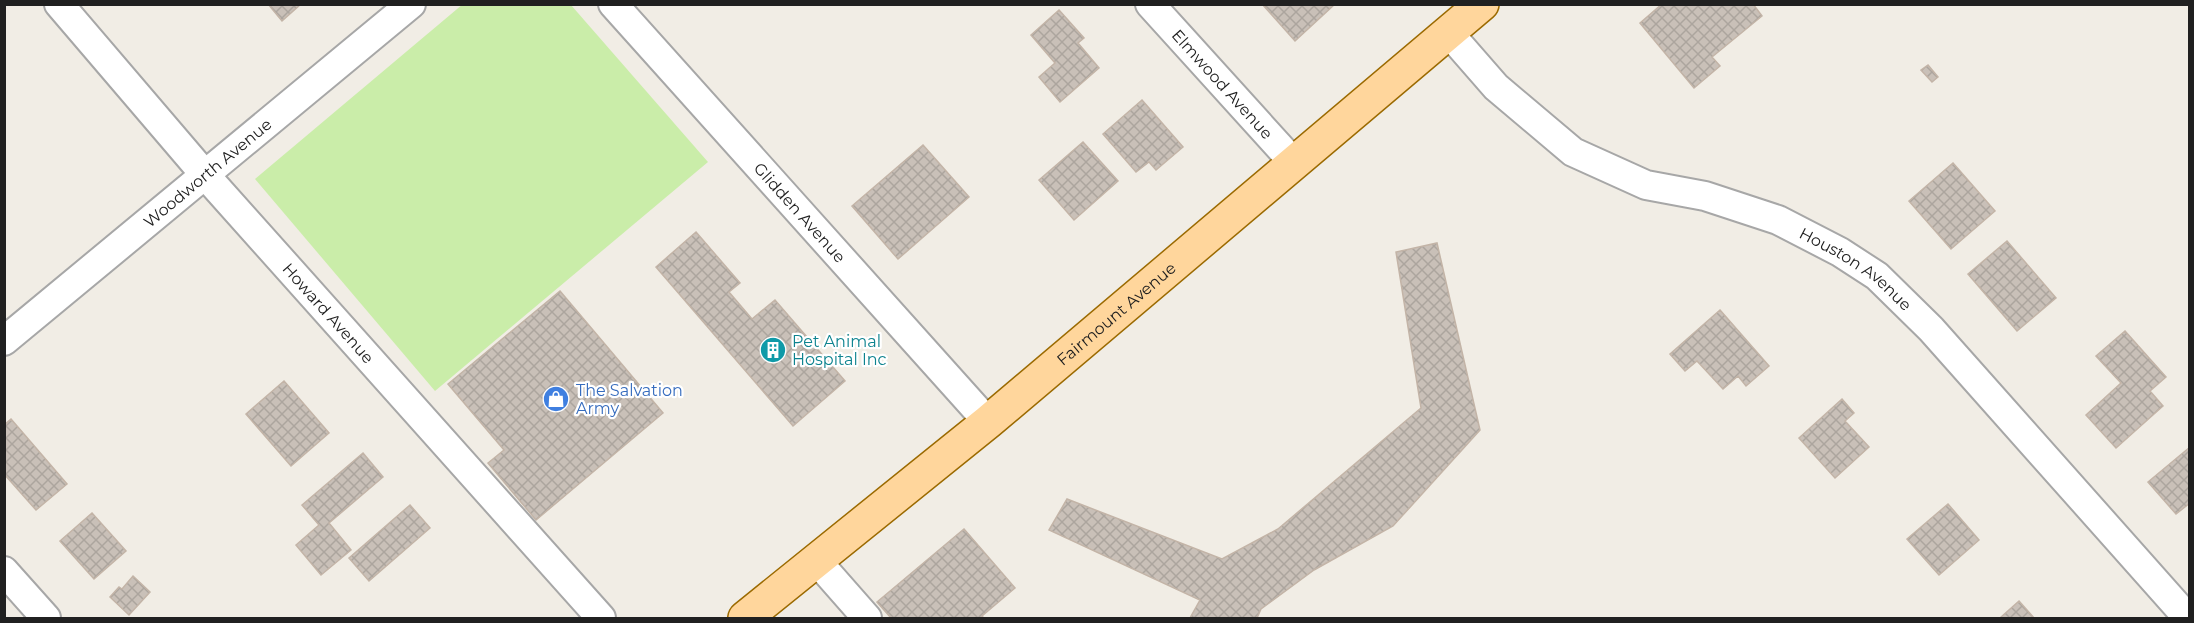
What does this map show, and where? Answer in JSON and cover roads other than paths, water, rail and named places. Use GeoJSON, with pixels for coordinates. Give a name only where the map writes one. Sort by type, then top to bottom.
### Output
{"type":"FeatureCollection","features":[{"type":"Feature","properties":{"kind":"main road","name":"Fairmount Avenue"},"geometry":{"type":"LineString","coordinates":[[745,618],[988,422],[1482,4]]}},
{"type":"Feature","properties":{"kind":"street","name":"Howard Avenue"},"geometry":{"type":"LineString","coordinates":[[59,4],[206,176],[601,618]]}},
{"type":"Feature","properties":{"kind":"street","name":"Woodworth Avenue"},"geometry":{"type":"LineString","coordinates":[[4,341],[411,4]]}},
{"type":"Feature","properties":{"kind":"street","name":"Glidden Avenue"},"geometry":{"type":"LineString","coordinates":[[613,4],[988,422]]}},
{"type":"Feature","properties":{"kind":"street","name":"Elmwood Avenue"},"geometry":{"type":"LineString","coordinates":[[1150,4],[1294,163]]}},
{"type":"Feature","properties":{"kind":"street","name":"Houston Avenue"},"geometry":{"type":"LineString","coordinates":[[1448,32],[1496,87],[1573,152],[1646,185],[1705,196],[1778,220],[1840,252],[1877,276],[1931,329],[2188,618]]}},
{"type":"Feature","properties":{"kind":"street"},"geometry":{"type":"LineString","coordinates":[[816,560],[867,618]]}},
{"type":"Feature","properties":{"kind":"street"},"geometry":{"type":"LineString","coordinates":[[4,571],[46,618]]}},
{"type":"Feature","properties":{"kind":"place","name":"Pet Animal Hospital Inc"},"geometry":{"type":"Point","coordinates":[773,350]}},
{"type":"Feature","properties":{"kind":"place","name":"The Salvation Army"},"geometry":{"type":"Point","coordinates":[556,399]}}]}
